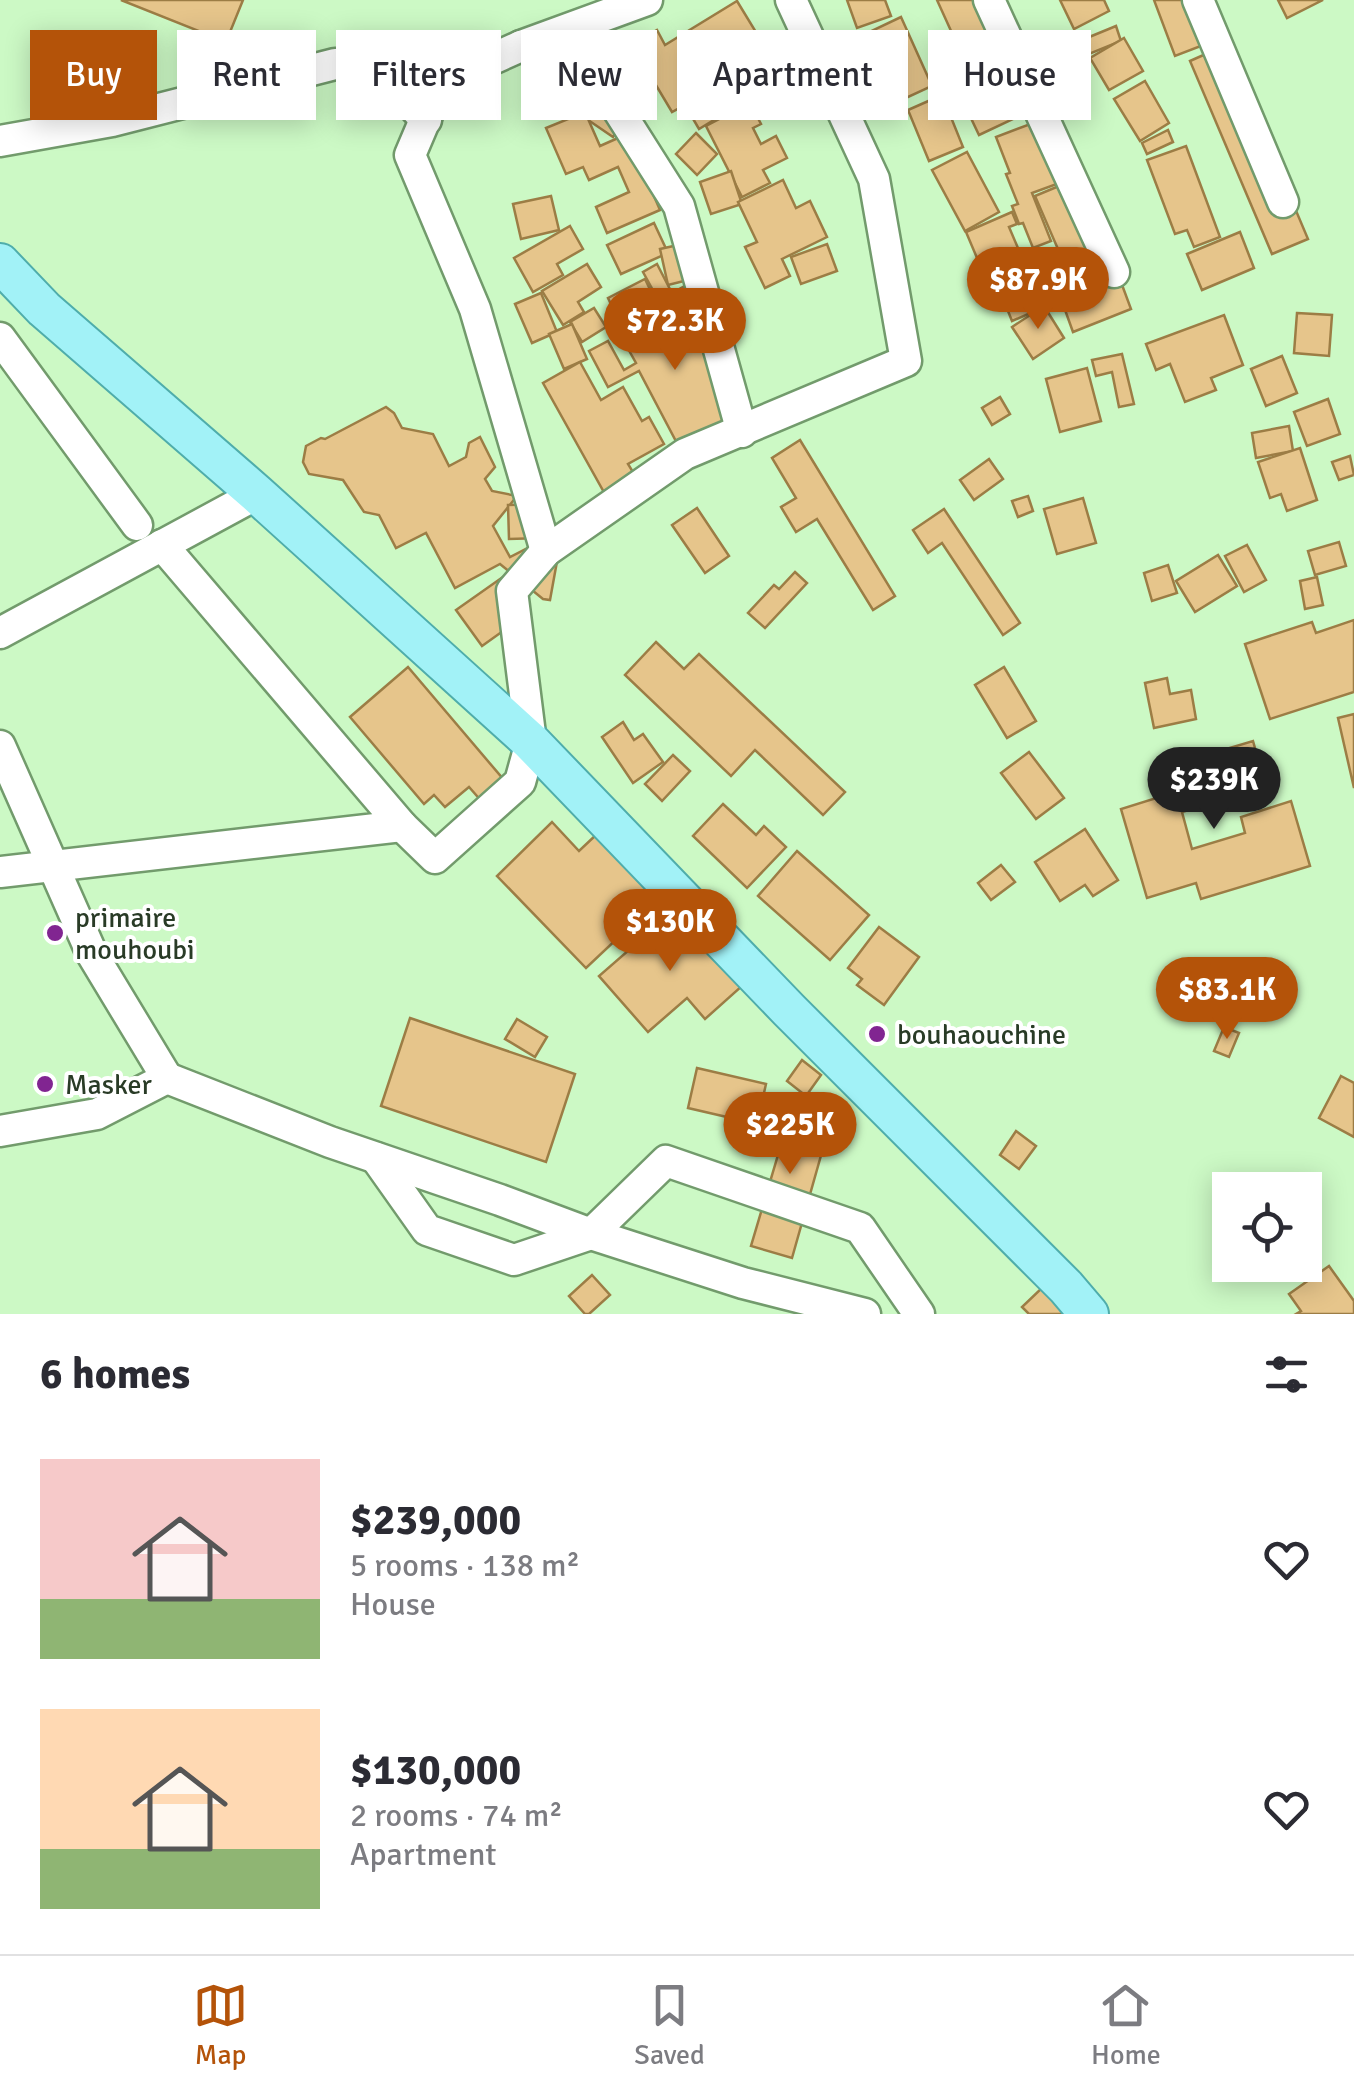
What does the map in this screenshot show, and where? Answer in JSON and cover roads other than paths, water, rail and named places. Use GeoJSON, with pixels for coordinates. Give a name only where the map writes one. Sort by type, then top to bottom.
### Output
{"type":"FeatureCollection","features":[{"type":"Feature","properties":{"kind":"main road"},"geometry":{"type":"LineString","coordinates":[[0,263],[44,308],[532,742],[789,1010],[1090,1314]]}},
{"type":"Feature","properties":{"kind":"street"},"geometry":{"type":"LineString","coordinates":[[564,30],[646,0]]}},
{"type":"Feature","properties":{"kind":"street"},"geometry":{"type":"LineString","coordinates":[[162,545],[402,826],[434,858],[520,782],[532,742],[512,591],[546,552],[684,454],[906,361],[874,179],[791,0]]}},
{"type":"Feature","properties":{"kind":"street"},"geometry":{"type":"LineString","coordinates":[[989,0],[1114,272]]}},
{"type":"Feature","properties":{"kind":"street"},"geometry":{"type":"LineString","coordinates":[[1198,0],[1283,202]]}},
{"type":"Feature","properties":{"kind":"street"},"geometry":{"type":"LineString","coordinates":[[501,55],[521,46]]}},
{"type":"Feature","properties":{"kind":"street"},"geometry":{"type":"LineString","coordinates":[[0,142],[112,120],[336,64]]}},
{"type":"Feature","properties":{"kind":"street"},"geometry":{"type":"LineString","coordinates":[[426,120],[410,155],[475,310],[546,552]]}},
{"type":"Feature","properties":{"kind":"street"},"geometry":{"type":"LineString","coordinates":[[625,120],[679,206],[742,432]]}},
{"type":"Feature","properties":{"kind":"street"},"geometry":{"type":"LineString","coordinates":[[0,338],[137,525]]}},
{"type":"Feature","properties":{"kind":"street"},"geometry":{"type":"LineString","coordinates":[[0,633],[257,494]]}},
{"type":"Feature","properties":{"kind":"street"},"geometry":{"type":"LineString","coordinates":[[0,746],[92,954],[167,1078],[330,1142],[591,1234],[742,1283],[865,1314]]}},
{"type":"Feature","properties":{"kind":"street"},"geometry":{"type":"LineString","coordinates":[[0,872],[402,826]]}},
{"type":"Feature","properties":{"kind":"street"},"geometry":{"type":"LineString","coordinates":[[0,1132],[97,1114],[167,1078]]}},
{"type":"Feature","properties":{"kind":"street"},"geometry":{"type":"LineString","coordinates":[[376,1158],[427,1230],[514,1260],[591,1234],[666,1161],[860,1228],[920,1314]]}},
{"type":"Feature","properties":{"kind":"place","name":"primaire mouhoubi"},"geometry":{"type":"Point","coordinates":[55,933]}},
{"type":"Feature","properties":{"kind":"place","name":"bouhaouchine"},"geometry":{"type":"Point","coordinates":[877,1034]}},
{"type":"Feature","properties":{"kind":"place","name":"Masker"},"geometry":{"type":"Point","coordinates":[45,1084]}}]}
